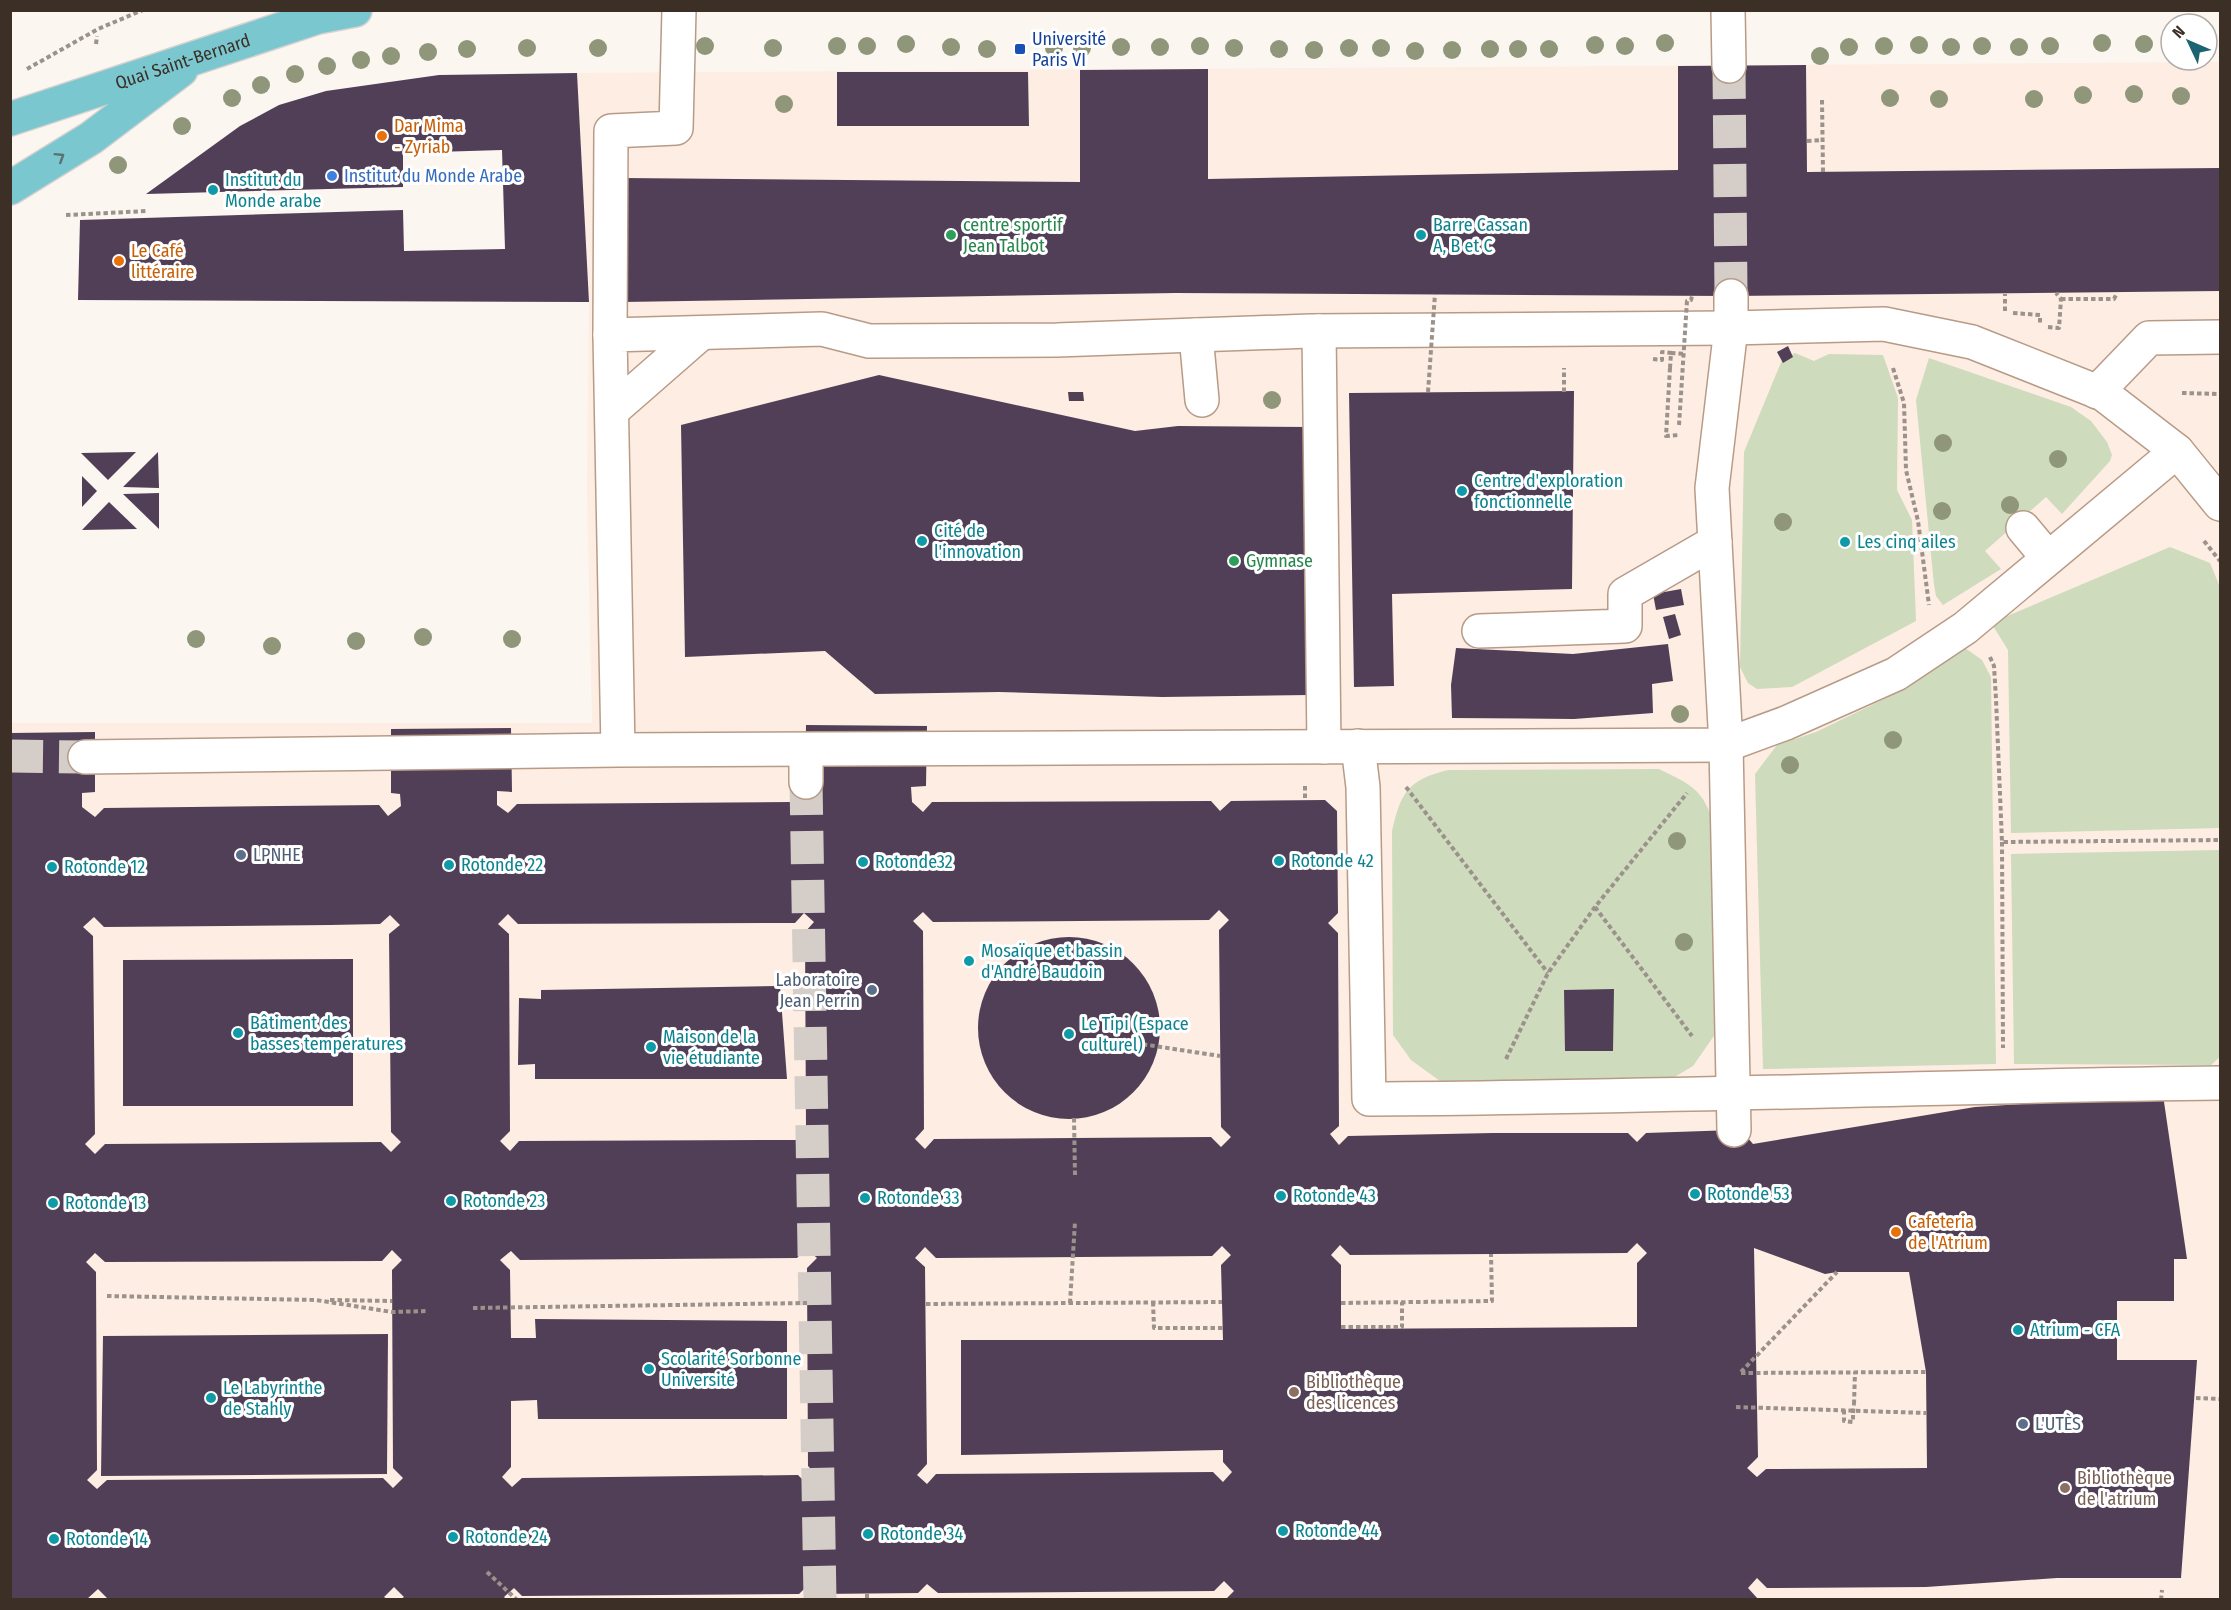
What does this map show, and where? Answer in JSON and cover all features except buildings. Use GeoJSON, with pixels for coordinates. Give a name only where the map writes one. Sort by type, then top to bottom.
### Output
{"type":"FeatureCollection","features":[{"type":"Feature","properties":{"kind":"main road","name":"Quai Saint-Bernard"},"geometry":{"type":"LineString","coordinates":[[10,119],[318,17],[354,10]]}},
{"type":"Feature","properties":{"kind":"main road"},"geometry":{"type":"LineString","coordinates":[[10,188],[91,138],[196,58]]}},
{"type":"Feature","properties":{"kind":"lane"},"geometry":{"type":"LineString","coordinates":[[618,750],[610,334],[611,131],[676,128],[680,10]]}},
{"type":"Feature","properties":{"kind":"lane"},"geometry":{"type":"LineString","coordinates":[[1728,10],[1729,66]]}},
{"type":"Feature","properties":{"kind":"lane"},"geometry":{"type":"LineString","coordinates":[[1731,296],[1731,328],[1712,488],[1726,745],[1734,1130]]}},
{"type":"Feature","properties":{"kind":"lane"},"geometry":{"type":"LineString","coordinates":[[610,334],[700,334],[822,329],[869,341],[1057,340],[1319,332],[1731,328],[1884,324],[1972,342],[2097,392],[2177,451],[2220,504]]}},
{"type":"Feature","properties":{"kind":"lane"},"geometry":{"type":"LineString","coordinates":[[1319,332],[1324,747]]}},
{"type":"Feature","properties":{"kind":"lane"},"geometry":{"type":"LineString","coordinates":[[613,410],[700,334]]}},
{"type":"Feature","properties":{"kind":"lane"},"geometry":{"type":"LineString","coordinates":[[1196,335],[1202,400]]}},
{"type":"Feature","properties":{"kind":"lane"},"geometry":{"type":"LineString","coordinates":[[2097,392],[2149,338],[2220,337]]}},
{"type":"Feature","properties":{"kind":"lane"},"geometry":{"type":"LineString","coordinates":[[85,757],[618,750],[1726,745],[1786,723],[1896,674],[1965,628],[2177,451]]}},
{"type":"Feature","properties":{"kind":"lane"},"geometry":{"type":"LineString","coordinates":[[2023,528],[2048,558]]}},
{"type":"Feature","properties":{"kind":"lane"},"geometry":{"type":"LineString","coordinates":[[1479,631],[1625,626],[1625,594],[1715,542]]}},
{"type":"Feature","properties":{"kind":"lane"},"geometry":{"type":"LineString","coordinates":[[1367,747],[1363,787],[1369,1099],[2220,1083]]}},
{"type":"Feature","properties":{"kind":"lane"},"geometry":{"type":"LineString","coordinates":[[806,750],[806,782]]}},
{"type":"Feature","properties":{"kind":"path"},"geometry":{"type":"LineString","coordinates":[[20,73],[98,29],[143,10]]}},
{"type":"Feature","properties":{"kind":"path"},"geometry":{"type":"LineString","coordinates":[[96,44],[97,36]]}},
{"type":"Feature","properties":{"kind":"path"},"geometry":{"type":"LineString","coordinates":[[1821,100],[1823,172]]}},
{"type":"Feature","properties":{"kind":"path"},"geometry":{"type":"LineString","coordinates":[[1807,141],[1822,140]]}},
{"type":"Feature","properties":{"kind":"path"},"geometry":{"type":"LineString","coordinates":[[66,215],[147,211]]}},
{"type":"Feature","properties":{"kind":"path"},"geometry":{"type":"LineString","coordinates":[[2061,299],[2114,299],[2117,292]]}},
{"type":"Feature","properties":{"kind":"path"},"geometry":{"type":"LineString","coordinates":[[2056,293],[2061,299],[2059,328]]}},
{"type":"Feature","properties":{"kind":"path"},"geometry":{"type":"LineString","coordinates":[[1428,392],[1435,294]]}},
{"type":"Feature","properties":{"kind":"path"},"geometry":{"type":"LineString","coordinates":[[1685,354],[1671,353],[1666,436],[1678,436],[1685,354],[1687,301],[1691,300],[1692,296]]}},
{"type":"Feature","properties":{"kind":"path"},"geometry":{"type":"LineString","coordinates":[[2014,314],[2040,315],[2040,326],[2028,326]]}},
{"type":"Feature","properties":{"kind":"path"},"geometry":{"type":"LineString","coordinates":[[1653,359],[1662,360],[1662,352],[1685,354]]}},
{"type":"Feature","properties":{"kind":"path"},"geometry":{"type":"LineString","coordinates":[[1683,372],[1685,354]]}},
{"type":"Feature","properties":{"kind":"path"},"geometry":{"type":"LineString","coordinates":[[1891,359],[1904,402],[1906,470],[1918,521],[1930,609]]}},
{"type":"Feature","properties":{"kind":"path"},"geometry":{"type":"LineString","coordinates":[[2182,393],[2220,394]]}},
{"type":"Feature","properties":{"kind":"path"},"geometry":{"type":"LineString","coordinates":[[1985,647],[1994,666],[2002,842],[2003,1052]]}},
{"type":"Feature","properties":{"kind":"path"},"geometry":{"type":"LineString","coordinates":[[1488,1097],[1548,973],[1595,907],[1726,745]]}},
{"type":"Feature","properties":{"kind":"path"},"geometry":{"type":"LineString","coordinates":[[1367,747],[1548,973]]}},
{"type":"Feature","properties":{"kind":"path"},"geometry":{"type":"LineString","coordinates":[[2002,842],[2220,840]]}},
{"type":"Feature","properties":{"kind":"path"},"geometry":{"type":"LineString","coordinates":[[1595,907],[1734,1091]]}},
{"type":"Feature","properties":{"kind":"path"},"geometry":{"type":"LineString","coordinates":[[1128,1042],[1220,1056]]}},
{"type":"Feature","properties":{"kind":"path"},"geometry":{"type":"LineString","coordinates":[[1074,1118],[1075,1175]]}},
{"type":"Feature","properties":{"kind":"path"},"geometry":{"type":"LineString","coordinates":[[1070,1303],[1075,1222]]}},
{"type":"Feature","properties":{"kind":"path"},"geometry":{"type":"LineString","coordinates":[[1341,1303],[1492,1301],[1491,1254]]}},
{"type":"Feature","properties":{"kind":"path"},"geometry":{"type":"LineString","coordinates":[[1837,1272],[1741,1373],[1926,1372]]}},
{"type":"Feature","properties":{"kind":"path"},"geometry":{"type":"LineString","coordinates":[[107,1296],[392,1301]]}},
{"type":"Feature","properties":{"kind":"path"},"geometry":{"type":"LineString","coordinates":[[316,1300],[392,1312],[427,1311]]}},
{"type":"Feature","properties":{"kind":"path"},"geometry":{"type":"LineString","coordinates":[[1153,1302],[1154,1328],[1223,1328]]}},
{"type":"Feature","properties":{"kind":"path"},"geometry":{"type":"LineString","coordinates":[[926,1304],[1222,1302]]}},
{"type":"Feature","properties":{"kind":"path"},"geometry":{"type":"LineString","coordinates":[[1341,1327],[1402,1327],[1401,1302]]}},
{"type":"Feature","properties":{"kind":"path"},"geometry":{"type":"LineString","coordinates":[[473,1308],[807,1303]]}},
{"type":"Feature","properties":{"kind":"path"},"geometry":{"type":"LineString","coordinates":[[1844,1410],[1844,1421],[1853,1422],[1855,1372]]}},
{"type":"Feature","properties":{"kind":"path"},"geometry":{"type":"LineString","coordinates":[[2196,1398],[2220,1399]]}},
{"type":"Feature","properties":{"kind":"path"},"geometry":{"type":"LineString","coordinates":[[1736,1407],[1926,1413]]}},
{"type":"Feature","properties":{"kind":"path"},"geometry":{"type":"LineString","coordinates":[[487,1572],[518,1599]]}},
{"type":"Feature","properties":{"kind":"path"},"geometry":{"type":"LineString","coordinates":[[2161,1599],[2162,1590]]}},
{"type":"Feature","properties":{"kind":"path"},"geometry":{"type":"LineString","coordinates":[[867,1594],[867,1599]]}},
{"type":"Feature","properties":{"kind":"shaded area"},"geometry":{"type":"Polygon","coordinates":[[[2159,62],[2159,72],[2219,72],[2219,62],[2220,1599],[11,1599],[10,723],[592,723],[587,490],[589,302],[577,73],[2159,62]]]}},
{"type":"Feature","properties":{"kind":"green space"},"geometry":{"type":"Polygon","coordinates":[[[1795,353],[1814,361],[1829,354],[1883,355],[1898,398],[1897,490],[1912,520],[1916,621],[1792,687],[1757,689],[1748,683],[1740,667],[1744,452],[1782,360],[1795,353]]]}},
{"type":"Feature","properties":{"kind":"green space"},"geometry":{"type":"Polygon","coordinates":[[[1929,358],[2071,407],[2091,421],[2107,442],[2112,455],[2110,461],[2062,514],[2046,497],[1985,551],[2001,569],[1943,605],[1936,596],[1934,585],[1916,400],[1929,358]]]}},
{"type":"Feature","properties":{"kind":"green space"},"geometry":{"type":"Polygon","coordinates":[[[2170,547],[2210,563],[2220,587],[2220,828],[2011,833],[2008,650],[1993,626],[2005,617],[2170,547]]]}},
{"type":"Feature","properties":{"kind":"green space"},"geometry":{"type":"Polygon","coordinates":[[[1965,648],[1982,660],[1991,677],[1996,1064],[1763,1069],[1755,774],[1777,745],[1816,732],[1903,690],[1965,648]]]}},
{"type":"Feature","properties":{"kind":"green space"},"geometry":{"type":"Polygon","coordinates":[[[1659,769],[1688,784],[1701,796],[1715,826],[1716,1033],[1693,1066],[1666,1082],[1471,1084],[1440,1081],[1411,1060],[1393,1035],[1392,831],[1399,807],[1408,790],[1423,778],[1448,770],[1659,769]]]}},
{"type":"Feature","properties":{"kind":"green space"},"geometry":{"type":"Polygon","coordinates":[[[2220,850],[2220,1057],[2211,1065],[2014,1064],[2011,854],[2220,850]]]}},
{"type":"Feature","properties":{"kind":"tunnel"},"geometry":{"type":"LineString","coordinates":[[1729,66],[1731,296]]}},
{"type":"Feature","properties":{"kind":"tunnel"},"geometry":{"type":"LineString","coordinates":[[10,756],[85,757]]}},
{"type":"Feature","properties":{"kind":"tunnel"},"geometry":{"type":"LineString","coordinates":[[806,782],[820,1600]]}},
{"type":"Feature","properties":{"kind":"place","name":"Université Paris VI"},"geometry":{"type":"Point","coordinates":[1020,49]}},
{"type":"Feature","properties":{"kind":"place","name":"Dar Mima - Zyriab"},"geometry":{"type":"Point","coordinates":[382,136]}},
{"type":"Feature","properties":{"kind":"place","name":"Institut du Monde Arabe"},"geometry":{"type":"Point","coordinates":[332,176]}},
{"type":"Feature","properties":{"kind":"place","name":"Institut du Monde arabe"},"geometry":{"type":"Point","coordinates":[213,190]}},
{"type":"Feature","properties":{"kind":"place","name":"centre sportif Jean Talbot"},"geometry":{"type":"Point","coordinates":[951,235]}},
{"type":"Feature","properties":{"kind":"place","name":"Barre Cassan A, B et C"},"geometry":{"type":"Point","coordinates":[1421,235]}},
{"type":"Feature","properties":{"kind":"place","name":"Le Café littéraire"},"geometry":{"type":"Point","coordinates":[119,261]}},
{"type":"Feature","properties":{"kind":"place","name":"Centre d'exploration fonctionnelle"},"geometry":{"type":"Point","coordinates":[1462,491]}},
{"type":"Feature","properties":{"kind":"place","name":"Cité de l'innovation"},"geometry":{"type":"Point","coordinates":[922,541]}},
{"type":"Feature","properties":{"kind":"place","name":"Les cinq ailes"},"geometry":{"type":"Point","coordinates":[1845,542]}},
{"type":"Feature","properties":{"kind":"place","name":"Gymnase"},"geometry":{"type":"Point","coordinates":[1234,561]}},
{"type":"Feature","properties":{"kind":"place","name":"LPNHE"},"geometry":{"type":"Point","coordinates":[241,855]}},
{"type":"Feature","properties":{"kind":"place","name":"Rotonde 42"},"geometry":{"type":"Point","coordinates":[1279,861]}},
{"type":"Feature","properties":{"kind":"place","name":"Rotonde32"},"geometry":{"type":"Point","coordinates":[863,862]}},
{"type":"Feature","properties":{"kind":"place","name":"Rotonde 22"},"geometry":{"type":"Point","coordinates":[449,865]}},
{"type":"Feature","properties":{"kind":"place","name":"Rotonde 12"},"geometry":{"type":"Point","coordinates":[52,867]}},
{"type":"Feature","properties":{"kind":"place","name":"Mosaïque et bassin d'André Baudoin"},"geometry":{"type":"Point","coordinates":[969,961]}},
{"type":"Feature","properties":{"kind":"place","name":"Laboratoire Jean Perrin"},"geometry":{"type":"Point","coordinates":[872,990]}},
{"type":"Feature","properties":{"kind":"place","name":"Bâtiment des basses températures"},"geometry":{"type":"Point","coordinates":[238,1033]}},
{"type":"Feature","properties":{"kind":"place","name":"Le Tipi (Espace culturel)"},"geometry":{"type":"Point","coordinates":[1069,1034]}},
{"type":"Feature","properties":{"kind":"place","name":"Maison de la vie étudiante"},"geometry":{"type":"Point","coordinates":[651,1047]}},
{"type":"Feature","properties":{"kind":"place","name":"Rotonde 53"},"geometry":{"type":"Point","coordinates":[1695,1194]}},
{"type":"Feature","properties":{"kind":"place","name":"Rotonde 43"},"geometry":{"type":"Point","coordinates":[1281,1196]}},
{"type":"Feature","properties":{"kind":"place","name":"Rotonde 33"},"geometry":{"type":"Point","coordinates":[865,1198]}},
{"type":"Feature","properties":{"kind":"place","name":"Rotonde 23"},"geometry":{"type":"Point","coordinates":[451,1201]}},
{"type":"Feature","properties":{"kind":"place","name":"Rotonde 13"},"geometry":{"type":"Point","coordinates":[53,1203]}},
{"type":"Feature","properties":{"kind":"place","name":"Cafeteria de l'Atrium"},"geometry":{"type":"Point","coordinates":[1896,1232]}},
{"type":"Feature","properties":{"kind":"place","name":"Atrium - CFA"},"geometry":{"type":"Point","coordinates":[2018,1330]}},
{"type":"Feature","properties":{"kind":"place","name":"Scolarité Sorbonne Université"},"geometry":{"type":"Point","coordinates":[649,1369]}},
{"type":"Feature","properties":{"kind":"place","name":"Bibliothèque des licences"},"geometry":{"type":"Point","coordinates":[1294,1392]}},
{"type":"Feature","properties":{"kind":"place","name":"Le Labyrinthe de Stahly"},"geometry":{"type":"Point","coordinates":[211,1398]}},
{"type":"Feature","properties":{"kind":"place","name":"L'UTÈS"},"geometry":{"type":"Point","coordinates":[2023,1424]}},
{"type":"Feature","properties":{"kind":"place","name":"Bibliothèque de l'atrium"},"geometry":{"type":"Point","coordinates":[2065,1488]}},
{"type":"Feature","properties":{"kind":"place","name":"Rotonde 44"},"geometry":{"type":"Point","coordinates":[1283,1531]}},
{"type":"Feature","properties":{"kind":"place","name":"Rotonde 34"},"geometry":{"type":"Point","coordinates":[868,1534]}},
{"type":"Feature","properties":{"kind":"place","name":"Rotonde 24"},"geometry":{"type":"Point","coordinates":[453,1537]}},
{"type":"Feature","properties":{"kind":"place","name":"Rotonde 14"},"geometry":{"type":"Point","coordinates":[54,1539]}}]}
